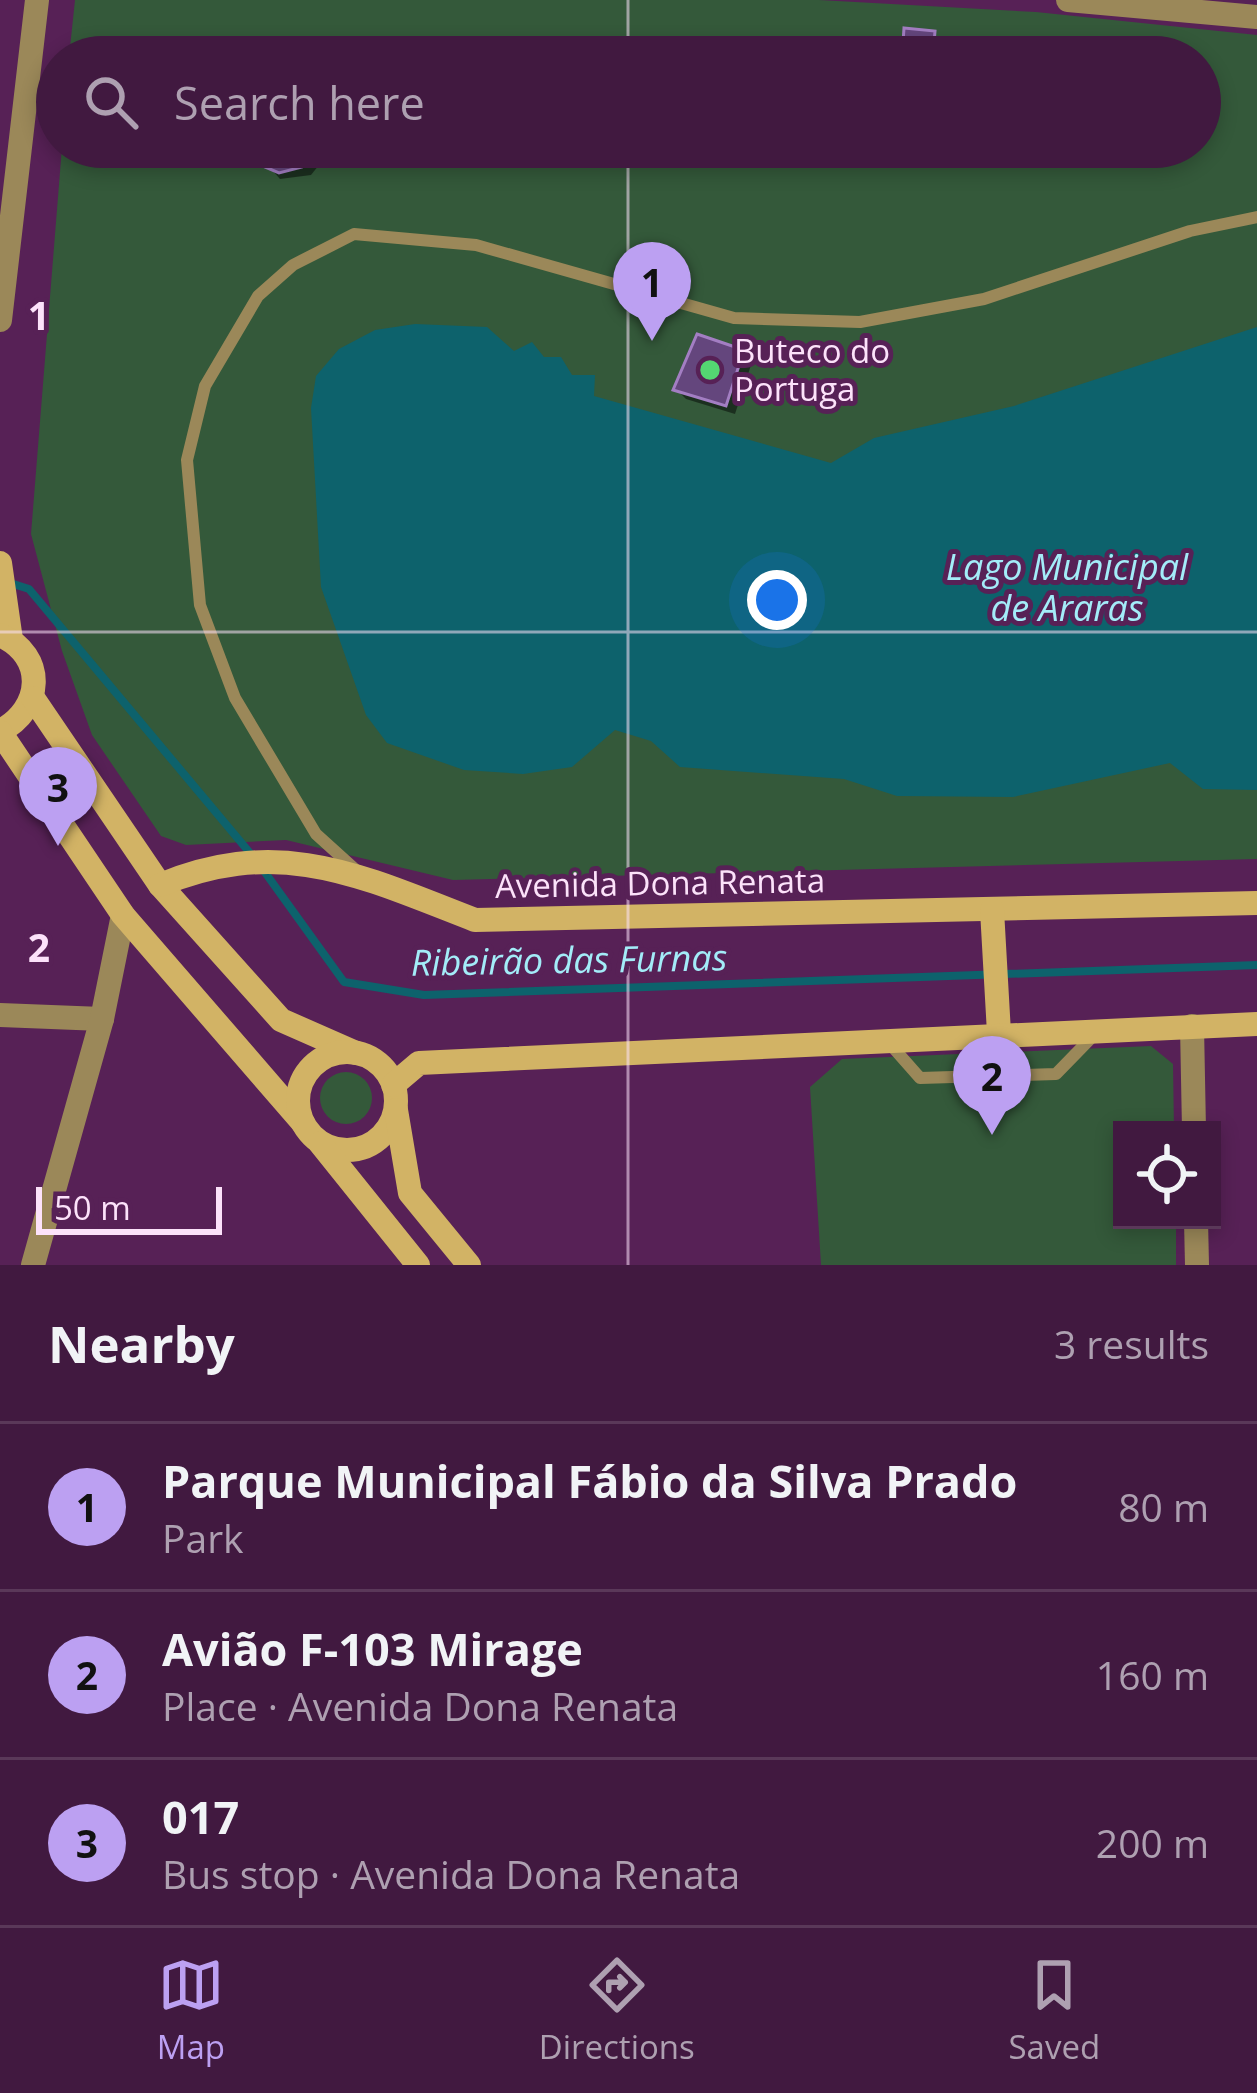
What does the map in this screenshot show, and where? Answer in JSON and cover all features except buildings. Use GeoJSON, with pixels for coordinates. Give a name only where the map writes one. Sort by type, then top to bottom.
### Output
{"type":"FeatureCollection","features":[{"type":"Feature","properties":{"kind":"main road"},"geometry":{"type":"LineString","coordinates":[[0,563],[6,638],[32,665],[33,698],[26,712],[0,731],[123,916],[311,1132],[418,1265]]}},
{"type":"Feature","properties":{"kind":"main road"},"geometry":{"type":"LineString","coordinates":[[33,698],[160,885],[280,1020],[379,1064],[394,1096],[410,1193],[469,1265]]}},
{"type":"Feature","properties":{"kind":"main road","name":"Avenida Dona Renata"},"geometry":{"type":"LineString","coordinates":[[160,885],[204,867],[295,860],[364,877],[475,920],[1257,903]]}},
{"type":"Feature","properties":{"kind":"main road"},"geometry":{"type":"LineString","coordinates":[[992,910],[999,1033]]}},
{"type":"Feature","properties":{"kind":"main road"},"geometry":{"type":"LineString","coordinates":[[356,1053],[326,1058],[303,1078],[298,1093],[311,1132],[351,1150],[381,1137],[394,1096],[419,1063],[1257,1024]]}},
{"type":"Feature","properties":{"kind":"street"},"geometry":{"type":"LineString","coordinates":[[0,320],[37,0]]}},
{"type":"Feature","properties":{"kind":"street"},"geometry":{"type":"LineString","coordinates":[[1068,0],[1178,5],[1257,16]]}},
{"type":"Feature","properties":{"kind":"street"},"geometry":{"type":"LineString","coordinates":[[33,1265],[102,1019],[123,916]]}},
{"type":"Feature","properties":{"kind":"street"},"geometry":{"type":"LineString","coordinates":[[0,1015],[102,1019]]}},
{"type":"Feature","properties":{"kind":"street"},"geometry":{"type":"LineString","coordinates":[[1192,1026],[1194,1121]]}},
{"type":"Feature","properties":{"kind":"street"},"geometry":{"type":"LineString","coordinates":[[1196,1229],[1197,1265]]}},
{"type":"Feature","properties":{"kind":"lane"},"geometry":{"type":"LineString","coordinates":[[364,877],[316,834],[292,795],[235,698],[200,605],[187,460],[205,386],[258,296],[293,265],[354,233],[476,245],[734,318],[860,322],[984,298],[1190,231],[1257,217]]}},
{"type":"Feature","properties":{"kind":"lane"},"geometry":{"type":"LineString","coordinates":[[886,1038],[920,1078],[1056,1074],[1099,1029]]}},
{"type":"Feature","properties":{"kind":"shaded area"},"geometry":{"type":"Polygon","coordinates":[[[75,0],[819,0],[1036,12],[1257,35],[1257,859],[453,880],[286,840],[186,845],[161,836],[92,735],[62,651],[31,534],[60,168],[1221,168],[1221,36],[71,36],[75,0]]]}},
{"type":"Feature","properties":{"kind":"shaded area"},"geometry":{"type":"Polygon","coordinates":[[[1151,1046],[1173,1064],[1174,1121],[1113,1121],[1113,1229],[1176,1229],[1176,1265],[821,1265],[810,1087],[842,1059],[1151,1046]]]}},
{"type":"Feature","properties":{"kind":"shaded area"},"geometry":{"type":"Polygon","coordinates":[[[346,1072],[364,1080],[372,1098],[364,1116],[346,1124],[328,1116],[320,1098],[328,1080],[346,1072]]]}},
{"type":"Feature","properties":{"kind":"water","name":"Lago Municipal de Araras"},"geometry":{"type":"Polygon","coordinates":[[[415,324],[487,327],[514,351],[532,342],[544,357],[561,357],[572,375],[595,375],[594,396],[831,463],[874,438],[1014,406],[1257,327],[1257,790],[1203,789],[1170,763],[1013,797],[897,796],[844,779],[680,767],[651,741],[615,730],[572,767],[523,774],[464,770],[387,743],[366,715],[321,587],[311,408],[316,376],[339,349],[375,330],[415,324]]]}},
{"type":"Feature","properties":{"kind":"waterway","name":"Ribeirão das Furnas"},"geometry":{"type":"LineString","coordinates":[[7,582],[29,589],[255,859]]}},
{"type":"Feature","properties":{"kind":"waterway","name":"Ribeirão das Furnas"},"geometry":{"type":"LineString","coordinates":[[264,871],[344,982],[424,995],[1257,965]]}},
{"type":"Feature","properties":{"kind":"place","name":"Parque Municipal Fábio da Silva Prado"},"geometry":{"type":"Point","coordinates":[652,341]}},
{"type":"Feature","properties":{"kind":"place","name":"Buteco do Portuga"},"geometry":{"type":"Point","coordinates":[710,370]}},
{"type":"Feature","properties":{"kind":"place","name":"017"},"geometry":{"type":"Point","coordinates":[58,846]}},
{"type":"Feature","properties":{"kind":"place","name":"Avião F-103 Mirage"},"geometry":{"type":"Point","coordinates":[992,1135]}}]}
